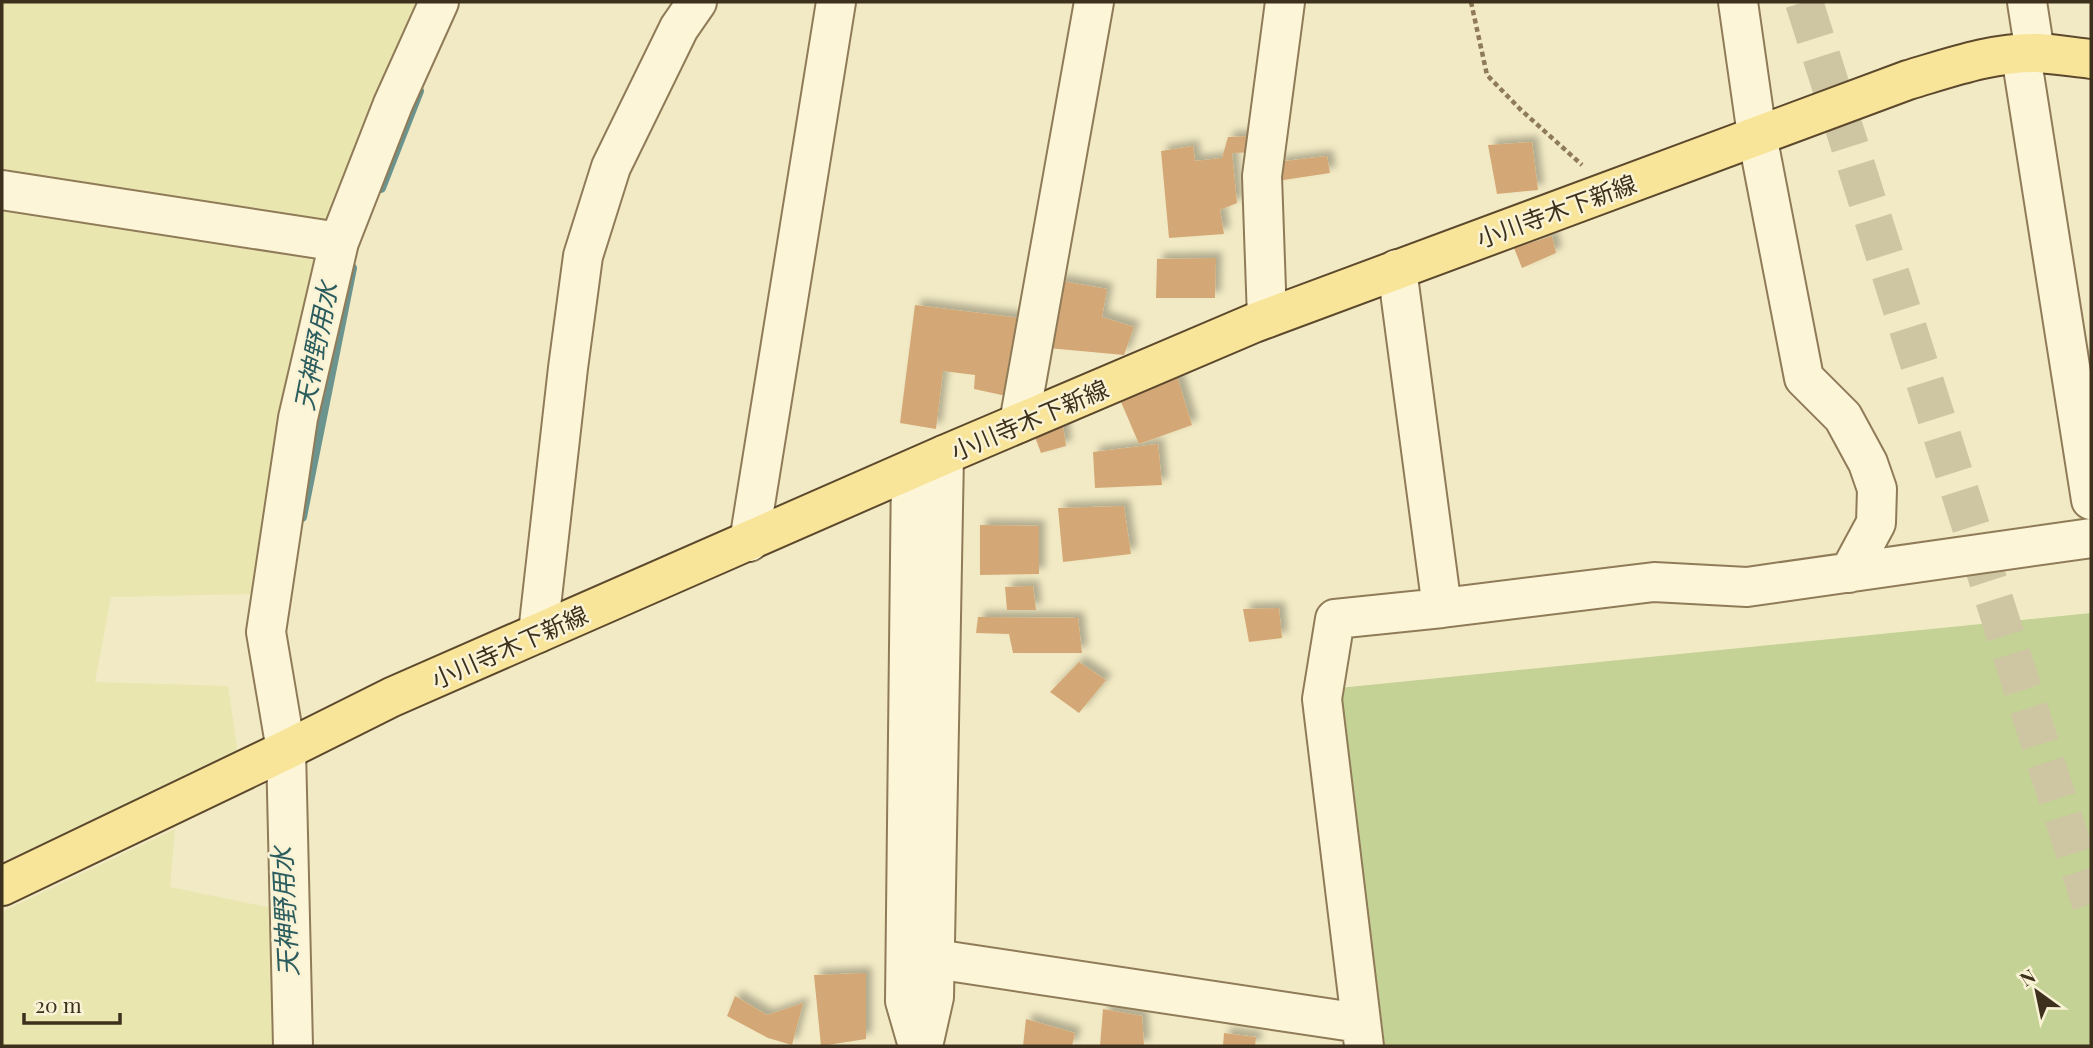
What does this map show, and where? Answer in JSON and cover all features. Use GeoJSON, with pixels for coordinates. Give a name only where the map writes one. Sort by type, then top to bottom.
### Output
{"type":"FeatureCollection","features":[{"type":"Feature","properties":{"kind":"main road","name":"小川寺木下新線"},"geometry":{"type":"LineString","coordinates":[[2,886],[392,697],[928,462],[1267,318],[1757,135],[1921,77],[1971,62],[2028,54],[2091,59]]}},
{"type":"Feature","properties":{"kind":"street"},"geometry":{"type":"LineString","coordinates":[[293,1046],[286,750],[266,632],[298,418],[339,242],[393,104],[439,2]]}},
{"type":"Feature","properties":{"kind":"street"},"geometry":{"type":"LineString","coordinates":[[538,633],[583,256],[611,167],[679,29],[697,2]]}},
{"type":"Feature","properties":{"kind":"street"},"geometry":{"type":"LineString","coordinates":[[749,542],[836,2]]}},
{"type":"Feature","properties":{"kind":"street"},"geometry":{"type":"LineString","coordinates":[[1019,423],[1094,2]]}},
{"type":"Feature","properties":{"kind":"street"},"geometry":{"type":"LineString","coordinates":[[1267,318],[1262,176],[1285,2]]}},
{"type":"Feature","properties":{"kind":"street"},"geometry":{"type":"LineString","coordinates":[[1738,2],[1757,135],[1804,378],[1843,417],[1868,463],[1877,489],[1877,523],[1849,573]]}},
{"type":"Feature","properties":{"kind":"street"},"geometry":{"type":"LineString","coordinates":[[2027,2],[2028,54],[2091,500]]}},
{"type":"Feature","properties":{"kind":"street"},"geometry":{"type":"LineString","coordinates":[[2,190],[339,242]]}},
{"type":"Feature","properties":{"kind":"street"},"geometry":{"type":"LineString","coordinates":[[1397,269],[1442,608]]}},
{"type":"Feature","properties":{"kind":"street"},"geometry":{"type":"LineString","coordinates":[[923,1046],[934,997],[935,959],[928,462]]}},
{"type":"Feature","properties":{"kind":"street"},"geometry":{"type":"LineString","coordinates":[[918,1046],[905,1001],[928,462]]}},
{"type":"Feature","properties":{"kind":"street"},"geometry":{"type":"LineString","coordinates":[[935,959],[1362,1035],[1322,699],[1335,619],[1654,582],[1747,587],[2091,538]]}},
{"type":"Feature","properties":{"kind":"path"},"geometry":{"type":"LineString","coordinates":[[1471,2],[1487,75],[1610,191]]}},
{"type":"Feature","properties":{"kind":"shaded area"},"geometry":{"type":"Polygon","coordinates":[[[2,2],[422,2],[334,224],[2,174],[2,2]]]}},
{"type":"Feature","properties":{"kind":"shaded area"},"geometry":{"type":"Polygon","coordinates":[[[2,209],[320,261],[252,594],[111,597],[95,682],[228,686],[238,754],[2,863],[2,209]]]}},
{"type":"Feature","properties":{"kind":"shaded area"},"geometry":{"type":"Polygon","coordinates":[[[175,829],[170,887],[272,908],[276,1046],[2,1046],[2,912],[175,829]]]}},
{"type":"Feature","properties":{"kind":"green space"},"geometry":{"type":"Polygon","coordinates":[[[2091,613],[2091,1046],[1385,1046],[1339,688],[2091,613]]]}},
{"type":"Feature","properties":{"kind":"building"},"geometry":{"type":"Polygon","coordinates":[[[1256,136],[1258,152],[1232,153],[1237,203],[1220,210],[1224,234],[1169,238],[1161,151],[1193,146],[1195,161],[1222,158],[1228,137],[1256,136]]]}},
{"type":"Feature","properties":{"kind":"building"},"geometry":{"type":"Polygon","coordinates":[[[1532,142],[1538,190],[1497,194],[1488,145],[1532,142]]]}},
{"type":"Feature","properties":{"kind":"building"},"geometry":{"type":"Polygon","coordinates":[[[1327,156],[1330,173],[1277,181],[1277,162],[1327,156]]]}},
{"type":"Feature","properties":{"kind":"building"},"geometry":{"type":"Polygon","coordinates":[[[1552,236],[1556,253],[1522,268],[1514,248],[1552,236]]]}},
{"type":"Feature","properties":{"kind":"building"},"geometry":{"type":"Polygon","coordinates":[[[1216,258],[1215,298],[1156,298],[1157,259],[1216,258]]]}},
{"type":"Feature","properties":{"kind":"building"},"geometry":{"type":"Polygon","coordinates":[[[1056,280],[1107,289],[1102,317],[1134,327],[1124,355],[1048,348],[1056,280]]]}},
{"type":"Feature","properties":{"kind":"building"},"geometry":{"type":"Polygon","coordinates":[[[915,305],[1028,319],[1011,397],[974,389],[975,375],[943,371],[936,429],[900,423],[915,305]]]}},
{"type":"Feature","properties":{"kind":"building"},"geometry":{"type":"Polygon","coordinates":[[[1177,376],[1192,425],[1139,444],[1121,402],[1177,376]]]}},
{"type":"Feature","properties":{"kind":"building"},"geometry":{"type":"Polygon","coordinates":[[[1062,419],[1066,446],[1041,453],[1032,429],[1062,419]]]}},
{"type":"Feature","properties":{"kind":"building"},"geometry":{"type":"Polygon","coordinates":[[[1158,444],[1162,485],[1095,488],[1093,452],[1158,444]]]}},
{"type":"Feature","properties":{"kind":"building"},"geometry":{"type":"Polygon","coordinates":[[[1124,506],[1131,554],[1063,562],[1058,508],[1124,506]]]}},
{"type":"Feature","properties":{"kind":"building"},"geometry":{"type":"Polygon","coordinates":[[[980,525],[1039,526],[1039,574],[980,575],[980,525]]]}},
{"type":"Feature","properties":{"kind":"building"},"geometry":{"type":"Polygon","coordinates":[[[1033,586],[1036,610],[1007,610],[1005,587],[1033,586]]]}},
{"type":"Feature","properties":{"kind":"building"},"geometry":{"type":"Polygon","coordinates":[[[1279,608],[1282,638],[1249,642],[1243,609],[1279,608]]]}},
{"type":"Feature","properties":{"kind":"building"},"geometry":{"type":"Polygon","coordinates":[[[978,617],[1078,618],[1082,653],[1013,653],[1009,634],[976,633],[978,617]]]}},
{"type":"Feature","properties":{"kind":"building"},"geometry":{"type":"Polygon","coordinates":[[[1079,662],[1106,680],[1079,713],[1050,692],[1079,662]]]}},
{"type":"Feature","properties":{"kind":"building"},"geometry":{"type":"Polygon","coordinates":[[[866,973],[866,1039],[821,1046],[814,975],[866,973]]]}},
{"type":"Feature","properties":{"kind":"building"},"geometry":{"type":"Polygon","coordinates":[[[735,996],[767,1015],[803,1003],[792,1045],[768,1038],[727,1016],[735,996]]]}},
{"type":"Feature","properties":{"kind":"building"},"geometry":{"type":"Polygon","coordinates":[[[1103,1009],[1142,1016],[1144,1046],[1100,1046],[1103,1009]]]}},
{"type":"Feature","properties":{"kind":"building"},"geometry":{"type":"Polygon","coordinates":[[[1026,1019],[1075,1033],[1072,1046],[1023,1046],[1026,1019]]]}},
{"type":"Feature","properties":{"kind":"building"},"geometry":{"type":"Polygon","coordinates":[[[1224,1033],[1256,1037],[1255,1046],[1223,1046],[1224,1033]]]}},
{"type":"Feature","properties":{"kind":"waterway","name":"天神野用水"},"geometry":{"type":"LineString","coordinates":[[381,188],[419,91]]}},
{"type":"Feature","properties":{"kind":"waterway","name":"天神野用水"},"geometry":{"type":"LineString","coordinates":[[302,517],[352,268]]}},
{"type":"Feature","properties":{"kind":"tunnel"},"geometry":{"type":"LineString","coordinates":[[1804,2],[2091,904]]}}]}
